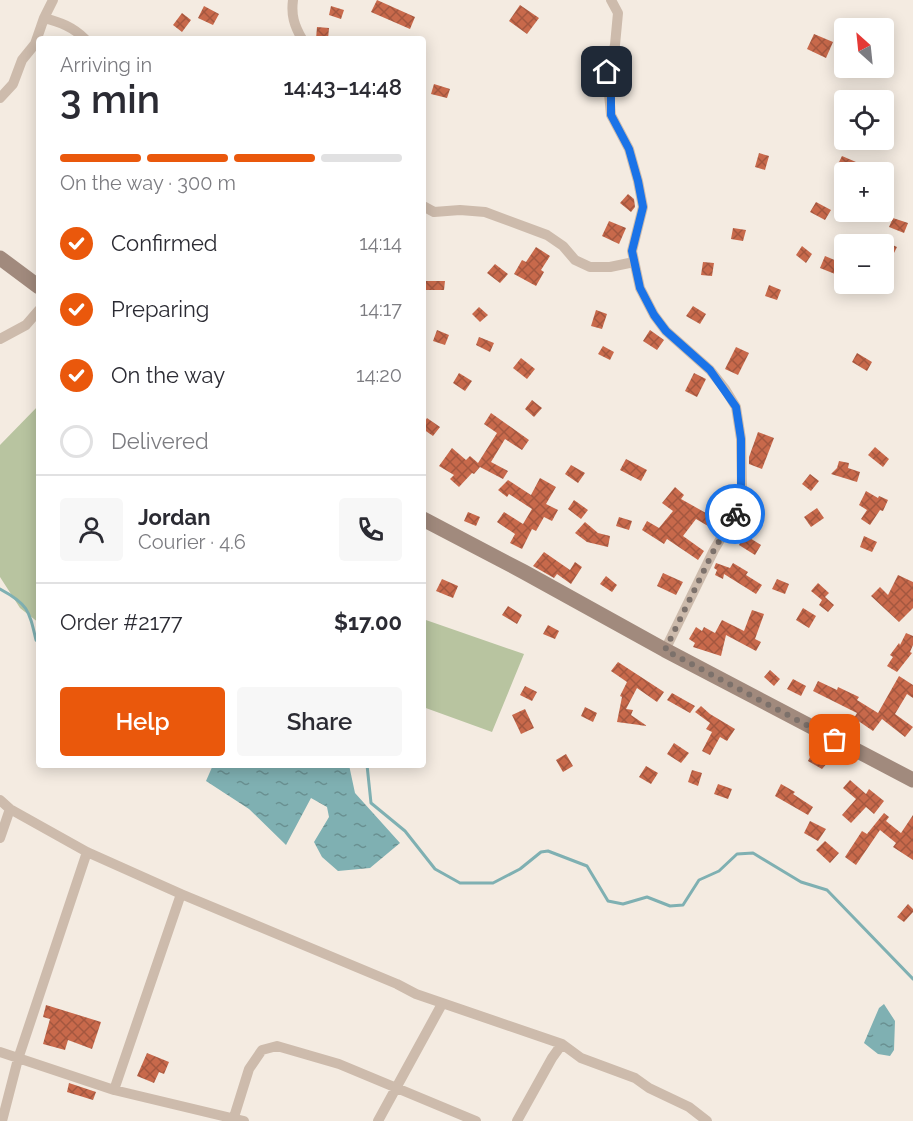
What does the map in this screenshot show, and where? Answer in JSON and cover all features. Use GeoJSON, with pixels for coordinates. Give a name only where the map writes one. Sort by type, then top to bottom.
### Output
{"type":"FeatureCollection","features":[{"type":"Feature","properties":{"kind":"main road"},"geometry":{"type":"LineString","coordinates":[[0,258],[36,285]]}},
{"type":"Feature","properties":{"kind":"main road"},"geometry":{"type":"LineString","coordinates":[[426,521],[665,650],[913,780]]}},
{"type":"Feature","properties":{"kind":"street"},"geometry":{"type":"LineString","coordinates":[[38,36],[53,0]]}},
{"type":"Feature","properties":{"kind":"street"},"geometry":{"type":"LineString","coordinates":[[293,0],[291,13],[300,36]]}},
{"type":"Feature","properties":{"kind":"street"},"geometry":{"type":"LineString","coordinates":[[611,0],[618,14],[615,45],[607,72],[611,94],[611,115],[629,149],[643,207],[632,251],[640,288],[654,315],[666,331],[710,370],[725,389],[736,407],[741,439],[741,489],[735,514],[714,550],[665,650]]}},
{"type":"Feature","properties":{"kind":"street"},"geometry":{"type":"LineString","coordinates":[[44,18],[63,23],[82,36]]}},
{"type":"Feature","properties":{"kind":"street"},"geometry":{"type":"LineString","coordinates":[[0,98],[13,84],[22,60],[36,41]]}},
{"type":"Feature","properties":{"kind":"street"},"geometry":{"type":"LineString","coordinates":[[426,208],[434,212],[485,212],[548,235],[564,246],[576,260],[590,267],[610,267],[634,262]]}},
{"type":"Feature","properties":{"kind":"street"},"geometry":{"type":"LineString","coordinates":[[0,339],[26,325],[36,313]]}},
{"type":"Feature","properties":{"kind":"street"},"geometry":{"type":"LineString","coordinates":[[0,800],[9,809],[87,852],[416,994],[562,1044],[582,1058],[635,1078],[655,1091],[689,1107],[707,1121]]}},
{"type":"Feature","properties":{"kind":"street"},"geometry":{"type":"LineString","coordinates":[[0,838],[9,809]]}},
{"type":"Feature","properties":{"kind":"street"},"geometry":{"type":"LineString","coordinates":[[2,1121],[18,1059],[87,852]]}},
{"type":"Feature","properties":{"kind":"street"},"geometry":{"type":"LineString","coordinates":[[114,1090],[181,894]]}},
{"type":"Feature","properties":{"kind":"street"},"geometry":{"type":"LineString","coordinates":[[378,1121],[442,1004]]}},
{"type":"Feature","properties":{"kind":"street"},"geometry":{"type":"LineString","coordinates":[[517,1121],[562,1044]]}},
{"type":"Feature","properties":{"kind":"street"},"geometry":{"type":"LineString","coordinates":[[0,1052],[114,1090],[239,1119],[249,1069],[262,1050],[277,1046],[339,1064],[476,1121]]}},
{"type":"Feature","properties":{"kind":"green space"},"geometry":{"type":"Polygon","coordinates":[[[36,408],[36,621],[20,608],[0,577],[0,445],[36,408]]]}},
{"type":"Feature","properties":{"kind":"green space"},"geometry":{"type":"Polygon","coordinates":[[[426,620],[524,654],[492,732],[426,708],[426,620]]]}},
{"type":"Feature","properties":{"kind":"water"},"geometry":{"type":"Polygon","coordinates":[[[212,768],[350,768],[355,793],[400,843],[370,868],[338,871],[322,857],[314,842],[329,817],[327,807],[311,798],[286,845],[249,809],[206,781],[212,768]]]}},
{"type":"Feature","properties":{"kind":"water"},"geometry":{"type":"Polygon","coordinates":[[[884,1004],[895,1021],[894,1050],[890,1056],[878,1054],[864,1043],[879,1008],[884,1004]]]}},
{"type":"Feature","properties":{"kind":"building"},"geometry":{"type":"Polygon","coordinates":[[[377,0],[415,17],[410,29],[371,12],[377,0]]]}},
{"type":"Feature","properties":{"kind":"building"},"geometry":{"type":"Polygon","coordinates":[[[520,5],[539,18],[527,34],[509,21],[520,5]]]}},
{"type":"Feature","properties":{"kind":"building"},"geometry":{"type":"Polygon","coordinates":[[[204,6],[219,14],[213,25],[198,18],[204,6]]]}},
{"type":"Feature","properties":{"kind":"building"},"geometry":{"type":"Polygon","coordinates":[[[331,6],[344,10],[341,19],[329,15],[331,6]]]}},
{"type":"Feature","properties":{"kind":"building"},"geometry":{"type":"Polygon","coordinates":[[[182,13],[191,20],[182,32],[173,25],[182,13]]]}},
{"type":"Feature","properties":{"kind":"building"},"geometry":{"type":"Polygon","coordinates":[[[317,27],[329,28],[328,36],[316,36],[317,27]]]}},
{"type":"Feature","properties":{"kind":"building"},"geometry":{"type":"Polygon","coordinates":[[[814,34],[833,42],[826,58],[807,49],[814,34]]]}},
{"type":"Feature","properties":{"kind":"building"},"geometry":{"type":"Polygon","coordinates":[[[434,84],[450,89],[447,98],[431,94],[434,84]]]}},
{"type":"Feature","properties":{"kind":"building"},"geometry":{"type":"Polygon","coordinates":[[[759,153],[769,156],[765,170],[755,167],[759,153]]]}},
{"type":"Feature","properties":{"kind":"building"},"geometry":{"type":"Polygon","coordinates":[[[842,156],[856,162],[839,162],[842,156]]]}},
{"type":"Feature","properties":{"kind":"building"},"geometry":{"type":"Polygon","coordinates":[[[628,194],[634,199],[635,207],[631,212],[620,203],[628,194]]]}},
{"type":"Feature","properties":{"kind":"building"},"geometry":{"type":"Polygon","coordinates":[[[816,202],[831,210],[825,220],[810,212],[816,202]]]}},
{"type":"Feature","properties":{"kind":"building"},"geometry":{"type":"Polygon","coordinates":[[[894,218],[908,223],[904,233],[889,227],[891,222],[894,222],[894,218]]]}},
{"type":"Feature","properties":{"kind":"building"},"geometry":{"type":"Polygon","coordinates":[[[609,221],[626,228],[619,244],[602,236],[609,221]]]}},
{"type":"Feature","properties":{"kind":"building"},"geometry":{"type":"Polygon","coordinates":[[[733,228],[746,230],[743,241],[731,239],[733,228]]]}},
{"type":"Feature","properties":{"kind":"building"},"geometry":{"type":"Polygon","coordinates":[[[802,246],[812,254],[806,263],[796,255],[802,246]]]}},
{"type":"Feature","properties":{"kind":"building"},"geometry":{"type":"Polygon","coordinates":[[[536,247],[550,256],[541,270],[544,272],[536,286],[514,274],[522,260],[526,262],[536,247]]]}},
{"type":"Feature","properties":{"kind":"building"},"geometry":{"type":"Polygon","coordinates":[[[825,256],[834,260],[834,274],[820,268],[825,256]]]}},
{"type":"Feature","properties":{"kind":"building"},"geometry":{"type":"Polygon","coordinates":[[[703,262],[714,263],[712,276],[701,275],[703,262]]]}},
{"type":"Feature","properties":{"kind":"building"},"geometry":{"type":"Polygon","coordinates":[[[495,264],[508,274],[500,283],[487,273],[495,264]]]}},
{"type":"Feature","properties":{"kind":"building"},"geometry":{"type":"Polygon","coordinates":[[[426,281],[445,281],[444,290],[426,290],[426,281]]]}},
{"type":"Feature","properties":{"kind":"building"},"geometry":{"type":"Polygon","coordinates":[[[769,285],[781,290],[777,300],[765,296],[769,285]]]}},
{"type":"Feature","properties":{"kind":"building"},"geometry":{"type":"Polygon","coordinates":[[[693,306],[706,314],[700,324],[686,316],[693,306]]]}},
{"type":"Feature","properties":{"kind":"building"},"geometry":{"type":"Polygon","coordinates":[[[479,307],[488,315],[480,322],[472,314],[479,307]]]}},
{"type":"Feature","properties":{"kind":"building"},"geometry":{"type":"Polygon","coordinates":[[[596,310],[607,314],[602,329],[591,326],[596,310]]]}},
{"type":"Feature","properties":{"kind":"building"},"geometry":{"type":"Polygon","coordinates":[[[437,330],[449,335],[445,345],[433,341],[437,330]]]}},
{"type":"Feature","properties":{"kind":"building"},"geometry":{"type":"Polygon","coordinates":[[[650,330],[664,340],[657,350],[643,341],[650,330]]]}},
{"type":"Feature","properties":{"kind":"building"},"geometry":{"type":"Polygon","coordinates":[[[479,337],[494,343],[490,352],[476,345],[479,337]]]}},
{"type":"Feature","properties":{"kind":"building"},"geometry":{"type":"Polygon","coordinates":[[[603,346],[614,352],[610,360],[598,354],[603,346]]]}},
{"type":"Feature","properties":{"kind":"building"},"geometry":{"type":"Polygon","coordinates":[[[736,347],[749,353],[738,375],[725,369],[736,347]]]}},
{"type":"Feature","properties":{"kind":"building"},"geometry":{"type":"Polygon","coordinates":[[[857,353],[872,362],[867,371],[852,362],[857,353]]]}},
{"type":"Feature","properties":{"kind":"building"},"geometry":{"type":"Polygon","coordinates":[[[521,358],[535,369],[527,379],[513,368],[521,358]]]}},
{"type":"Feature","properties":{"kind":"building"},"geometry":{"type":"Polygon","coordinates":[[[459,373],[472,381],[465,391],[453,383],[459,373]]]}},
{"type":"Feature","properties":{"kind":"building"},"geometry":{"type":"Polygon","coordinates":[[[694,373],[706,379],[697,397],[685,391],[694,373]]]}},
{"type":"Feature","properties":{"kind":"building"},"geometry":{"type":"Polygon","coordinates":[[[532,400],[542,408],[534,417],[525,409],[532,400]]]}},
{"type":"Feature","properties":{"kind":"building"},"geometry":{"type":"Polygon","coordinates":[[[491,413],[529,440],[522,450],[505,439],[491,462],[508,471],[503,479],[480,467],[459,487],[450,479],[454,475],[439,466],[452,448],[466,460],[470,456],[478,463],[497,433],[484,424],[491,413]]]}},
{"type":"Feature","properties":{"kind":"building"},"geometry":{"type":"Polygon","coordinates":[[[426,420],[440,427],[433,436],[426,431],[426,420]]]}},
{"type":"Feature","properties":{"kind":"building"},"geometry":{"type":"Polygon","coordinates":[[[758,432],[774,438],[762,469],[749,464],[749,457],[758,432]]]}},
{"type":"Feature","properties":{"kind":"building"},"geometry":{"type":"Polygon","coordinates":[[[875,447],[889,459],[883,467],[868,455],[875,447]]]}},
{"type":"Feature","properties":{"kind":"building"},"geometry":{"type":"Polygon","coordinates":[[[626,459],[647,470],[641,481],[620,470],[626,459]]]}},
{"type":"Feature","properties":{"kind":"building"},"geometry":{"type":"Polygon","coordinates":[[[839,461],[849,463],[848,468],[860,472],[857,482],[831,474],[837,468],[839,461]]]}},
{"type":"Feature","properties":{"kind":"building"},"geometry":{"type":"Polygon","coordinates":[[[571,465],[585,473],[578,483],[565,474],[571,465]]]}},
{"type":"Feature","properties":{"kind":"building"},"geometry":{"type":"Polygon","coordinates":[[[810,474],[819,481],[811,491],[802,484],[810,474]]]}},
{"type":"Feature","properties":{"kind":"building"},"geometry":{"type":"Polygon","coordinates":[[[540,478],[556,487],[546,504],[558,510],[552,521],[544,517],[536,531],[532,529],[522,549],[510,543],[515,534],[497,522],[504,512],[523,524],[532,509],[509,494],[507,497],[498,490],[508,480],[531,495],[540,478]]]}},
{"type":"Feature","properties":{"kind":"building"},"geometry":{"type":"Polygon","coordinates":[[[675,487],[684,495],[681,499],[713,517],[708,526],[696,519],[683,536],[704,551],[698,560],[667,539],[664,544],[642,530],[647,521],[659,528],[673,511],[662,503],[675,487]]]}},
{"type":"Feature","properties":{"kind":"building"},"geometry":{"type":"Polygon","coordinates":[[[866,491],[878,498],[879,496],[888,500],[883,511],[880,510],[870,525],[861,519],[867,510],[859,505],[866,491]]]}},
{"type":"Feature","properties":{"kind":"building"},"geometry":{"type":"Polygon","coordinates":[[[574,500],[588,510],[581,519],[568,509],[574,500]]]}},
{"type":"Feature","properties":{"kind":"building"},"geometry":{"type":"Polygon","coordinates":[[[817,508],[824,518],[811,527],[804,517],[817,508]]]}},
{"type":"Feature","properties":{"kind":"building"},"geometry":{"type":"Polygon","coordinates":[[[468,512],[480,517],[476,526],[464,521],[468,512]]]}},
{"type":"Feature","properties":{"kind":"building"},"geometry":{"type":"Polygon","coordinates":[[[619,517],[632,521],[629,530],[616,526],[619,517]]]}},
{"type":"Feature","properties":{"kind":"building"},"geometry":{"type":"Polygon","coordinates":[[[585,522],[598,533],[610,536],[608,547],[587,542],[575,533],[585,522]]]}},
{"type":"Feature","properties":{"kind":"building"},"geometry":{"type":"Polygon","coordinates":[[[745,535],[761,545],[755,555],[739,545],[745,535]]]}},
{"type":"Feature","properties":{"kind":"building"},"geometry":{"type":"Polygon","coordinates":[[[864,536],[877,542],[872,552],[860,547],[864,536]]]}},
{"type":"Feature","properties":{"kind":"building"},"geometry":{"type":"Polygon","coordinates":[[[544,552],[570,570],[575,562],[582,567],[571,584],[557,574],[554,578],[533,566],[544,552]]]}},
{"type":"Feature","properties":{"kind":"building"},"geometry":{"type":"Polygon","coordinates":[[[716,563],[730,568],[733,563],[748,572],[746,575],[762,585],[756,594],[724,574],[723,579],[715,575],[716,563]]]}},
{"type":"Feature","properties":{"kind":"building"},"geometry":{"type":"Polygon","coordinates":[[[663,573],[683,582],[676,595],[657,586],[663,573]]]}},
{"type":"Feature","properties":{"kind":"building"},"geometry":{"type":"Polygon","coordinates":[[[898,575],[913,582],[913,608],[899,622],[871,596],[880,587],[888,595],[898,575]]]}},
{"type":"Feature","properties":{"kind":"building"},"geometry":{"type":"Polygon","coordinates":[[[606,576],[617,585],[612,592],[600,584],[606,576]]]}},
{"type":"Feature","properties":{"kind":"building"},"geometry":{"type":"Polygon","coordinates":[[[442,579],[458,586],[453,598],[436,591],[442,579]]]}},
{"type":"Feature","properties":{"kind":"building"},"geometry":{"type":"Polygon","coordinates":[[[777,579],[789,584],[785,594],[772,589],[777,579]]]}},
{"type":"Feature","properties":{"kind":"building"},"geometry":{"type":"Polygon","coordinates":[[[818,583],[829,593],[825,597],[834,605],[828,612],[819,605],[822,600],[811,591],[818,583]]]}},
{"type":"Feature","properties":{"kind":"building"},"geometry":{"type":"Polygon","coordinates":[[[508,606],[522,615],[517,624],[502,615],[508,606]]]}},
{"type":"Feature","properties":{"kind":"building"},"geometry":{"type":"Polygon","coordinates":[[[803,608],[816,616],[809,628],[796,620],[803,608]]]}},
{"type":"Feature","properties":{"kind":"building"},"geometry":{"type":"Polygon","coordinates":[[[752,610],[764,614],[755,639],[761,642],[756,651],[726,635],[721,656],[693,647],[695,643],[689,639],[696,627],[702,631],[704,627],[715,633],[722,620],[744,631],[752,610]]]}},
{"type":"Feature","properties":{"kind":"building"},"geometry":{"type":"Polygon","coordinates":[[[548,625],[559,631],[555,639],[543,634],[548,625]]]}},
{"type":"Feature","properties":{"kind":"building"},"geometry":{"type":"Polygon","coordinates":[[[906,633],[913,636],[910,652],[912,653],[897,672],[887,666],[893,657],[890,655],[899,643],[900,645],[906,633]]]}},
{"type":"Feature","properties":{"kind":"building"},"geometry":{"type":"Polygon","coordinates":[[[618,662],[664,692],[657,702],[637,688],[626,709],[633,710],[631,715],[647,726],[617,722],[622,697],[620,696],[627,682],[611,671],[618,662]]]}},
{"type":"Feature","properties":{"kind":"building"},"geometry":{"type":"Polygon","coordinates":[[[770,670],[780,679],[774,686],[764,677],[770,670]]]}},
{"type":"Feature","properties":{"kind":"building"},"geometry":{"type":"Polygon","coordinates":[[[899,676],[913,685],[913,698],[907,694],[895,714],[913,727],[905,737],[882,719],[873,731],[854,718],[857,713],[813,691],[818,681],[837,690],[838,687],[859,697],[857,700],[878,713],[899,676]]]}},
{"type":"Feature","properties":{"kind":"building"},"geometry":{"type":"Polygon","coordinates":[[[793,679],[806,686],[801,696],[787,689],[793,679]]]}},
{"type":"Feature","properties":{"kind":"building"},"geometry":{"type":"Polygon","coordinates":[[[525,686],[537,692],[532,701],[520,695],[525,686]]]}},
{"type":"Feature","properties":{"kind":"building"},"geometry":{"type":"Polygon","coordinates":[[[672,693],[695,706],[690,713],[667,700],[672,693]]]}},
{"type":"Feature","properties":{"kind":"building"},"geometry":{"type":"Polygon","coordinates":[[[701,706],[735,729],[727,741],[720,737],[710,755],[702,751],[712,732],[706,729],[710,723],[695,712],[701,706]]]}},
{"type":"Feature","properties":{"kind":"building"},"geometry":{"type":"Polygon","coordinates":[[[585,707],[597,713],[593,722],[581,716],[585,707]]]}},
{"type":"Feature","properties":{"kind":"building"},"geometry":{"type":"Polygon","coordinates":[[[525,709],[534,728],[521,734],[512,715],[525,709]]]}},
{"type":"Feature","properties":{"kind":"building"},"geometry":{"type":"Polygon","coordinates":[[[674,743],[689,753],[681,763],[667,754],[674,743]]]}},
{"type":"Feature","properties":{"kind":"building"},"geometry":{"type":"Polygon","coordinates":[[[813,751],[829,761],[822,769],[808,761],[813,751]]]}},
{"type":"Feature","properties":{"kind":"building"},"geometry":{"type":"Polygon","coordinates":[[[566,754],[573,766],[563,772],[556,760],[566,754]]]}},
{"type":"Feature","properties":{"kind":"building"},"geometry":{"type":"Polygon","coordinates":[[[646,766],[658,773],[651,784],[639,777],[646,766]]]}},
{"type":"Feature","properties":{"kind":"building"},"geometry":{"type":"Polygon","coordinates":[[[692,770],[702,773],[698,786],[688,782],[692,770]]]}},
{"type":"Feature","properties":{"kind":"building"},"geometry":{"type":"Polygon","coordinates":[[[850,780],[866,794],[869,789],[884,801],[874,814],[866,807],[851,823],[842,815],[856,799],[843,788],[850,780]]]}},
{"type":"Feature","properties":{"kind":"building"},"geometry":{"type":"Polygon","coordinates":[[[718,784],[732,789],[728,799],[714,794],[718,784]]]}},
{"type":"Feature","properties":{"kind":"building"},"geometry":{"type":"Polygon","coordinates":[[[781,784],[813,807],[808,815],[775,796],[781,784]]]}},
{"type":"Feature","properties":{"kind":"building"},"geometry":{"type":"Polygon","coordinates":[[[884,813],[889,817],[886,821],[901,833],[913,815],[913,860],[893,847],[896,843],[880,830],[856,865],[845,857],[862,831],[867,834],[884,813]]]}},
{"type":"Feature","properties":{"kind":"building"},"geometry":{"type":"Polygon","coordinates":[[[810,821],[826,829],[818,841],[804,833],[810,821]]]}},
{"type":"Feature","properties":{"kind":"building"},"geometry":{"type":"Polygon","coordinates":[[[825,841],[839,853],[830,863],[816,850],[825,841]]]}},
{"type":"Feature","properties":{"kind":"building"},"geometry":{"type":"Polygon","coordinates":[[[908,904],[913,912],[904,922],[897,917],[908,904]]]}},
{"type":"Feature","properties":{"kind":"building"},"geometry":{"type":"Polygon","coordinates":[[[46,1005],[101,1022],[92,1049],[68,1040],[65,1050],[43,1044],[50,1019],[43,1017],[46,1005]]]}},
{"type":"Feature","properties":{"kind":"building"},"geometry":{"type":"Polygon","coordinates":[[[147,1053],[169,1062],[164,1074],[159,1072],[154,1083],[137,1076],[147,1053]]]}},
{"type":"Feature","properties":{"kind":"building"},"geometry":{"type":"Polygon","coordinates":[[[69,1083],[96,1092],[93,1100],[67,1092],[69,1083]]]}},
{"type":"Feature","properties":{"kind":"waterway"},"geometry":{"type":"LineString","coordinates":[[0,589],[16,599],[26,609],[36,640]]}},
{"type":"Feature","properties":{"kind":"waterway"},"geometry":{"type":"LineString","coordinates":[[367,768],[371,803],[405,831],[435,869],[460,883],[493,883],[520,869],[541,852],[548,851],[587,866],[608,901],[623,904],[647,897],[670,906],[683,905],[699,880],[719,871],[737,854],[753,853],[801,882],[827,890],[913,979]]}},
{"type":"Feature","properties":{"kind":"way so far"},"geometry":{"type":"LineString","coordinates":[[735,514],[714,550],[665,650],[835,740]]}},
{"type":"Feature","properties":{"kind":"route"},"geometry":{"type":"LineString","coordinates":[[607,72],[611,94],[611,115],[629,149],[643,207],[632,251],[640,288],[654,315],[666,331],[710,370],[736,407],[740,422],[741,489],[735,514]]}}]}
